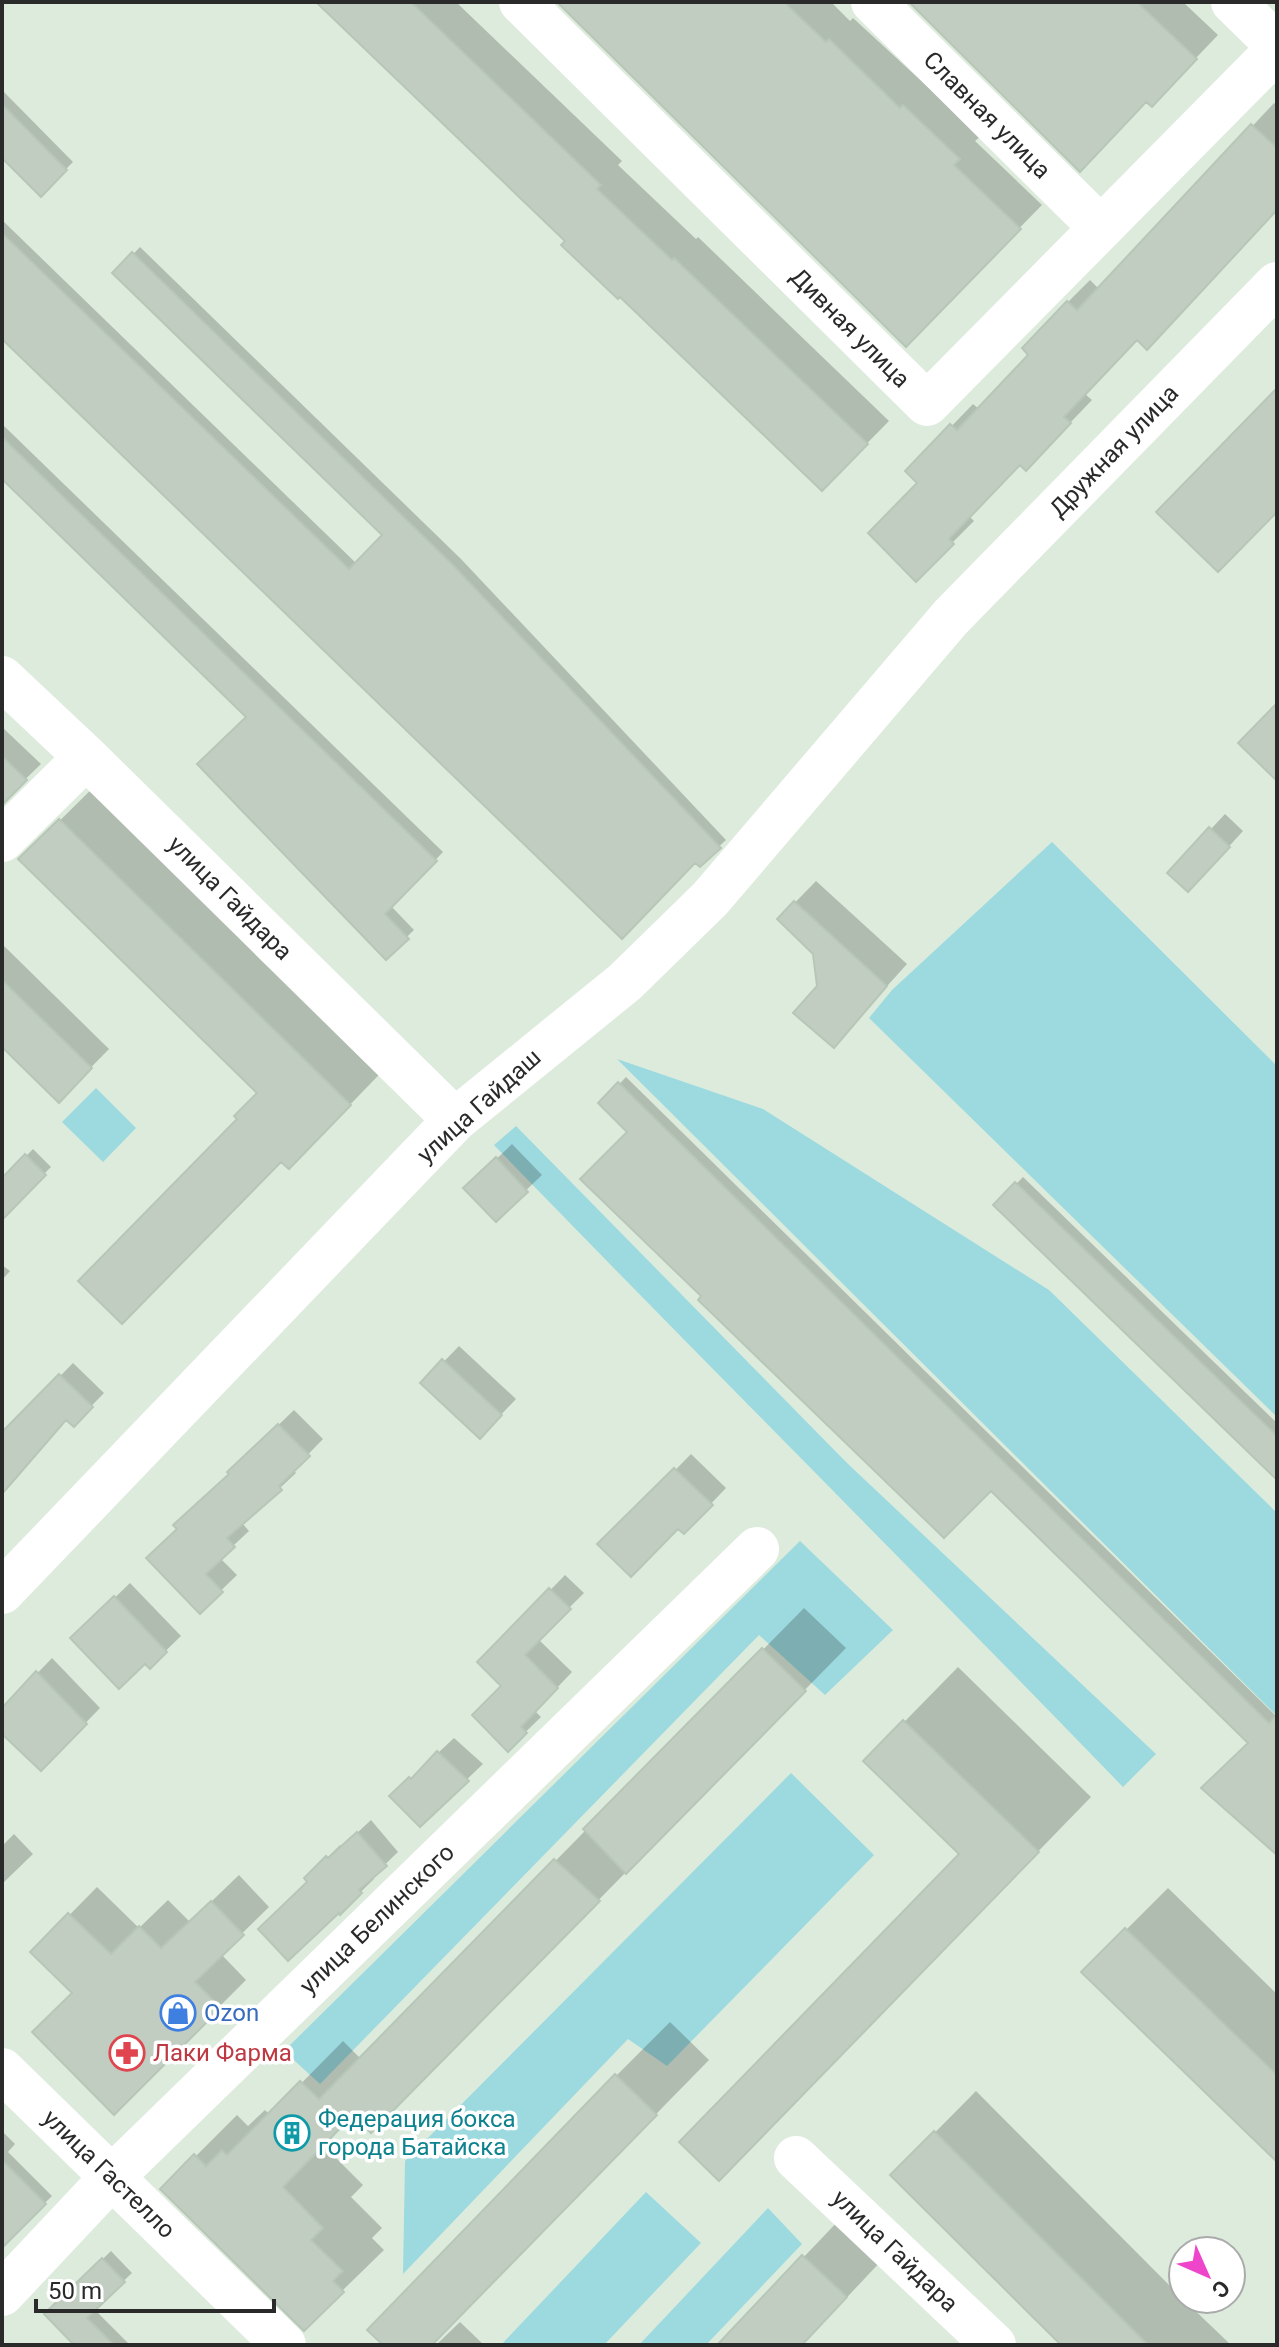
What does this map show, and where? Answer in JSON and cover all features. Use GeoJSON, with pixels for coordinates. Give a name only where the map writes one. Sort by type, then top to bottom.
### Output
{"type":"FeatureCollection","features":[{"type":"Feature","properties":{"kind":"street","name":"Дивная улица"},"geometry":{"type":"LineString","coordinates":[[521,2],[927,404],[1277,48]]}},
{"type":"Feature","properties":{"kind":"street","name":"Славная улица"},"geometry":{"type":"LineString","coordinates":[[873,2],[1101,228]]}},
{"type":"Feature","properties":{"kind":"street"},"geometry":{"type":"LineString","coordinates":[[1233,2],[1277,48]]}},
{"type":"Feature","properties":{"kind":"street","name":"Дружная улица"},"geometry":{"type":"LineString","coordinates":[[951,617],[1277,284]]}},
{"type":"Feature","properties":{"kind":"street","name":"улица Гайдаш"},"geometry":{"type":"LineString","coordinates":[[2,1592],[455,1120],[625,982],[710,899],[951,617]]}},
{"type":"Feature","properties":{"kind":"street","name":"улица Гайдара"},"geometry":{"type":"LineString","coordinates":[[2,678],[455,1120]]}},
{"type":"Feature","properties":{"kind":"street"},"geometry":{"type":"LineString","coordinates":[[2,840],[86,757]]}},
{"type":"Feature","properties":{"kind":"street","name":"улица Белинского"},"geometry":{"type":"LineString","coordinates":[[2,2294],[112,2177],[757,1549]]}},
{"type":"Feature","properties":{"kind":"street","name":"улица Гастелло"},"geometry":{"type":"LineString","coordinates":[[2,2070],[284,2345]]}},
{"type":"Feature","properties":{"kind":"street","name":"улица Гайдара"},"geometry":{"type":"LineString","coordinates":[[796,2158],[994,2345]]}},
{"type":"Feature","properties":{"kind":"shaded area"},"geometry":{"type":"Polygon","coordinates":[[[1052,842],[1277,1066],[1277,1417],[869,1018],[892,990],[1052,842]]]}},
{"type":"Feature","properties":{"kind":"shaded area"},"geometry":{"type":"Polygon","coordinates":[[[617,1059],[763,1109],[1049,1290],[1277,1513],[1277,1716],[617,1059]]]}},
{"type":"Feature","properties":{"kind":"shaded area"},"geometry":{"type":"Polygon","coordinates":[[[96,1088],[136,1128],[103,1162],[62,1122],[96,1088]]]}},
{"type":"Feature","properties":{"kind":"shaded area"},"geometry":{"type":"Polygon","coordinates":[[[516,1126],[847,1463],[1156,1754],[1123,1787],[494,1145],[516,1126]]]}},
{"type":"Feature","properties":{"kind":"shaded area"},"geometry":{"type":"Polygon","coordinates":[[[800,1541],[893,1630],[825,1695],[759,1635],[320,2084],[284,2051],[800,1541]]]}},
{"type":"Feature","properties":{"kind":"shaded area"},"geometry":{"type":"Polygon","coordinates":[[[791,1773],[874,1855],[667,2066],[628,2039],[403,2274],[405,2161],[791,1773]]]}},
{"type":"Feature","properties":{"kind":"shaded area"},"geometry":{"type":"Polygon","coordinates":[[[646,2192],[701,2243],[604,2345],[501,2345],[646,2192]]]}},
{"type":"Feature","properties":{"kind":"shaded area"},"geometry":{"type":"Polygon","coordinates":[[[768,2208],[802,2244],[706,2345],[639,2345],[768,2208]]]}},
{"type":"Feature","properties":{"kind":"building"},"geometry":{"type":"Polygon","coordinates":[[[316,2],[411,2],[601,185],[597,189],[672,260],[674,258],[868,444],[822,491],[620,297],[618,299],[561,245],[565,241],[316,2]]]}},
{"type":"Feature","properties":{"kind":"building"},"geometry":{"type":"Polygon","coordinates":[[[557,2],[784,2],[960,159],[954,165],[1021,229],[906,347],[557,2]]]}},
{"type":"Feature","properties":{"kind":"building"},"geometry":{"type":"Polygon","coordinates":[[[909,2],[1137,2],[1197,59],[1152,107],[1146,102],[1080,172],[909,2]]]}},
{"type":"Feature","properties":{"kind":"building"},"geometry":{"type":"Polygon","coordinates":[[[2,104],[67,170],[41,197],[2,158],[2,104]]]}},
{"type":"Feature","properties":{"kind":"building"},"geometry":{"type":"Polygon","coordinates":[[[1251,124],[1277,148],[1277,210],[1147,350],[1137,340],[1064,417],[1071,423],[1026,471],[1020,465],[949,539],[954,544],[916,582],[868,533],[917,483],[905,471],[950,424],[957,430],[1028,355],[1022,348],[1067,301],[1077,310],[1251,124]]]}},
{"type":"Feature","properties":{"kind":"building"},"geometry":{"type":"Polygon","coordinates":[[[2,233],[349,569],[382,535],[112,273],[132,252],[454,566],[721,848],[700,867],[695,863],[622,939],[2,339],[2,233]]]}},
{"type":"Feature","properties":{"kind":"building"},"geometry":{"type":"Polygon","coordinates":[[[1277,388],[1277,512],[1218,572],[1156,512],[1277,388]]]}},
{"type":"Feature","properties":{"kind":"building"},"geometry":{"type":"Polygon","coordinates":[[[2,437],[437,861],[385,914],[409,939],[386,960],[197,764],[246,717],[2,479],[2,437]]]}},
{"type":"Feature","properties":{"kind":"building"},"geometry":{"type":"Polygon","coordinates":[[[1277,703],[1277,781],[1238,743],[1277,703]]]}},
{"type":"Feature","properties":{"kind":"building"},"geometry":{"type":"Polygon","coordinates":[[[2,756],[27,780],[2,805],[2,756]]]}},
{"type":"Feature","properties":{"kind":"building"},"geometry":{"type":"Polygon","coordinates":[[[59,819],[351,1105],[289,1169],[281,1162],[122,1324],[78,1281],[237,1119],[234,1116],[257,1093],[18,859],[59,819]]]}},
{"type":"Feature","properties":{"kind":"building"},"geometry":{"type":"Polygon","coordinates":[[[1209,827],[1230,847],[1188,892],[1167,873],[1209,827]]]}},
{"type":"Feature","properties":{"kind":"building"},"geometry":{"type":"Polygon","coordinates":[[[794,901],[887,986],[834,1048],[793,1013],[817,986],[813,954],[777,919],[794,901]]]}},
{"type":"Feature","properties":{"kind":"building"},"geometry":{"type":"Polygon","coordinates":[[[2,980],[92,1068],[59,1103],[2,1047],[2,980]]]}},
{"type":"Feature","properties":{"kind":"building"},"geometry":{"type":"Polygon","coordinates":[[[618,1082],[1269,1723],[1277,1715],[1277,1855],[1201,1788],[1248,1743],[991,1491],[944,1538],[698,1300],[701,1296],[580,1179],[627,1132],[598,1103],[618,1082]]]}},
{"type":"Feature","properties":{"kind":"building"},"geometry":{"type":"Polygon","coordinates":[[[25,1154],[46,1175],[2,1220],[2,1178],[25,1154]]]}},
{"type":"Feature","properties":{"kind":"building"},"geometry":{"type":"Polygon","coordinates":[[[496,1157],[528,1192],[496,1222],[463,1188],[496,1157]]]}},
{"type":"Feature","properties":{"kind":"building"},"geometry":{"type":"Polygon","coordinates":[[[1015,1182],[1277,1436],[1277,1480],[993,1205],[1015,1182]]]}},
{"type":"Feature","properties":{"kind":"building"},"geometry":{"type":"Polygon","coordinates":[[[442,1359],[502,1415],[480,1439],[420,1383],[442,1359]]]}},
{"type":"Feature","properties":{"kind":"building"},"geometry":{"type":"Polygon","coordinates":[[[59,1374],[93,1407],[74,1427],[66,1420],[2,1494],[2,1432],[59,1374]]]}},
{"type":"Feature","properties":{"kind":"building"},"geometry":{"type":"Polygon","coordinates":[[[278,1424],[310,1456],[279,1486],[282,1490],[227,1538],[235,1547],[206,1574],[223,1592],[200,1614],[146,1558],[177,1529],[173,1525],[278,1424]]]}},
{"type":"Feature","properties":{"kind":"building"},"geometry":{"type":"Polygon","coordinates":[[[674,1468],[713,1505],[684,1534],[678,1529],[631,1577],[597,1544],[674,1468]]]}},
{"type":"Feature","properties":{"kind":"building"},"geometry":{"type":"Polygon","coordinates":[[[549,1588],[571,1609],[525,1655],[558,1688],[521,1727],[527,1733],[508,1752],[472,1715],[501,1686],[477,1662],[549,1588]]]}},
{"type":"Feature","properties":{"kind":"building"},"geometry":{"type":"Polygon","coordinates":[[[114,1596],[167,1652],[150,1669],[145,1664],[119,1689],[70,1638],[114,1596]]]}},
{"type":"Feature","properties":{"kind":"building"},"geometry":{"type":"Polygon","coordinates":[[[762,1648],[806,1691],[626,1874],[583,1829],[762,1648]]]}},
{"type":"Feature","properties":{"kind":"building"},"geometry":{"type":"Polygon","coordinates":[[[36,1671],[87,1724],[41,1771],[2,1734],[2,1708],[36,1671]]]}},
{"type":"Feature","properties":{"kind":"building"},"geometry":{"type":"Polygon","coordinates":[[[903,1720],[1039,1852],[719,2181],[679,2142],[959,1854],[863,1761],[903,1720]]]}},
{"type":"Feature","properties":{"kind":"building"},"geometry":{"type":"Polygon","coordinates":[[[437,1751],[469,1781],[420,1827],[389,1796],[409,1777],[411,1779],[437,1751]]]}},
{"type":"Feature","properties":{"kind":"building"},"geometry":{"type":"Polygon","coordinates":[[[357,1832],[387,1866],[359,1890],[362,1893],[340,1915],[288,1961],[258,1929],[307,1882],[304,1878],[326,1856],[328,1858],[357,1832]]]}},
{"type":"Feature","properties":{"kind":"building"},"geometry":{"type":"Polygon","coordinates":[[[554,1859],[600,1901],[371,2133],[353,2115],[283,2187],[323,2228],[311,2240],[343,2271],[333,2281],[344,2292],[304,2331],[160,2189],[194,2154],[206,2166],[222,2150],[227,2155],[300,2081],[319,2099],[554,1859]]]}},
{"type":"Feature","properties":{"kind":"building"},"geometry":{"type":"Polygon","coordinates":[[[211,1901],[244,1935],[195,1982],[221,2008],[114,2115],[32,2032],[72,1993],[30,1952],[68,1913],[111,1954],[139,1926],[161,1948],[211,1901]]]}},
{"type":"Feature","properties":{"kind":"building"},"geometry":{"type":"Polygon","coordinates":[[[1125,1928],[1277,2075],[1277,2162],[1081,1972],[1125,1928]]]}},
{"type":"Feature","properties":{"kind":"building"},"geometry":{"type":"Polygon","coordinates":[[[615,2074],[657,2115],[432,2345],[383,2345],[367,2330],[615,2074]]]}},
{"type":"Feature","properties":{"kind":"building"},"geometry":{"type":"Polygon","coordinates":[[[934,2131],[1148,2345],[1061,2345],[890,2175],[934,2131]]]}},
{"type":"Feature","properties":{"kind":"building"},"geometry":{"type":"Polygon","coordinates":[[[2,2160],[46,2204],[2,2248],[2,2160]]]}},
{"type":"Feature","properties":{"kind":"building"},"geometry":{"type":"Polygon","coordinates":[[[802,2255],[847,2297],[802,2345],[717,2345],[802,2255]]]}},
{"type":"Feature","properties":{"kind":"building"},"geometry":{"type":"Polygon","coordinates":[[[102,2258],[125,2282],[87,2318],[114,2345],[74,2345],[44,2314],[102,2258]]]}},
{"type":"Feature","properties":{"kind":"place","name":"Ozon"},"geometry":{"type":"Point","coordinates":[178,2013]}},
{"type":"Feature","properties":{"kind":"place","name":"Лаки Фарма"},"geometry":{"type":"Point","coordinates":[127,2053]}},
{"type":"Feature","properties":{"kind":"place","name":"Федерация бокса города Батайска"},"geometry":{"type":"Point","coordinates":[292,2133]}}]}
